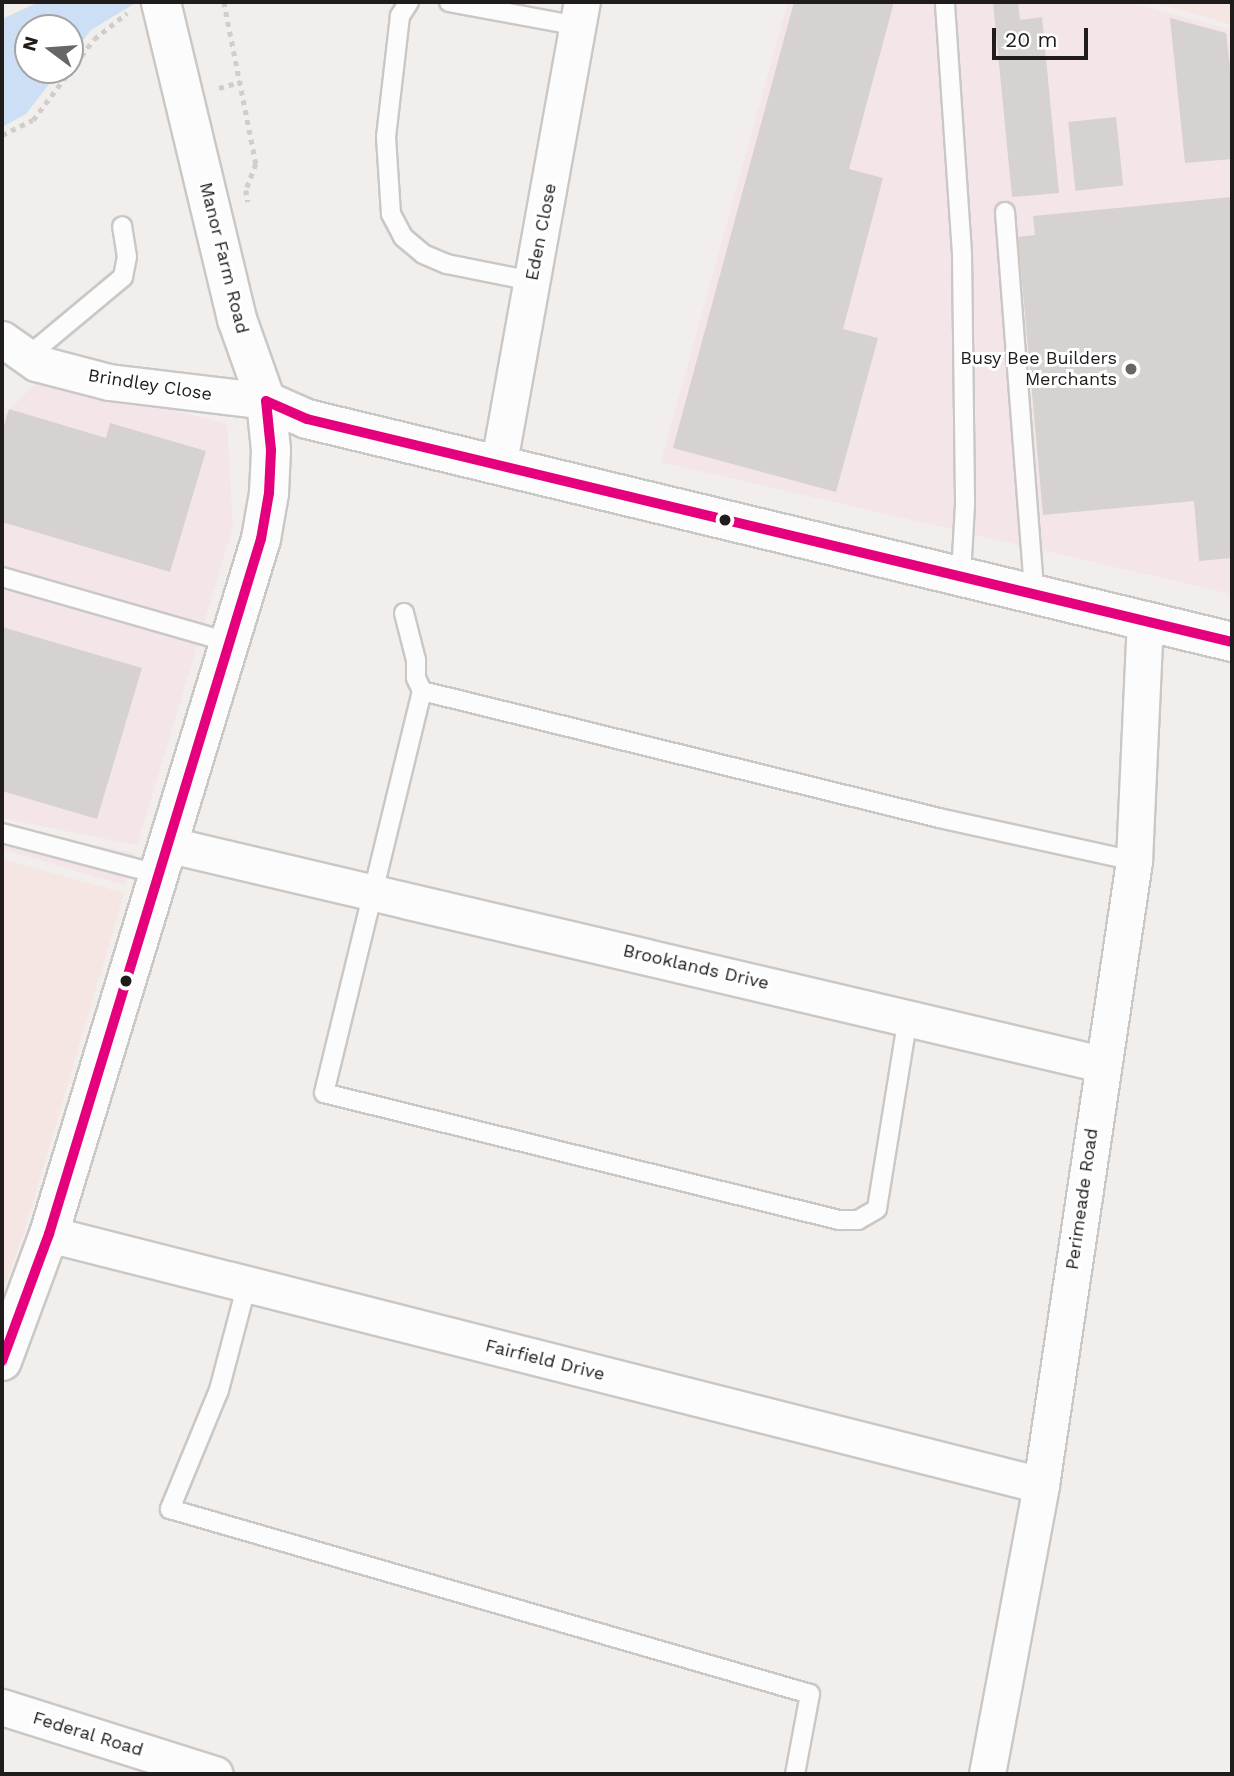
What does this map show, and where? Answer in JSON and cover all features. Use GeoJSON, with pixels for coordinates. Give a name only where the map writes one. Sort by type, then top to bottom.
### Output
{"type":"FeatureCollection","features":[{"type":"Feature","properties":{"kind":"street","name":"Eden Close"},"geometry":{"type":"LineString","coordinates":[[499,462],[580,14]]}},
{"type":"Feature","properties":{"kind":"street","name":"Manor Farm Road"},"geometry":{"type":"LineString","coordinates":[[2,1361],[49,1234],[261,539],[269,493],[271,450],[266,401],[237,319],[154,15]]}},
{"type":"Feature","properties":{"kind":"street","name":"Brindley Close"},"geometry":{"type":"LineString","coordinates":[[15,348],[36,363],[109,382],[266,401]]}},
{"type":"Feature","properties":{"kind":"street"},"geometry":{"type":"LineString","coordinates":[[266,401],[307,419],[499,462],[1232,642]]}},
{"type":"Feature","properties":{"kind":"street","name":"Perimeade Road"},"geometry":{"type":"LineString","coordinates":[[987,1774],[1041,1485],[1133,861],[1145,620]]}},
{"type":"Feature","properties":{"kind":"street","name":"Brooklands Drive"},"geometry":{"type":"LineString","coordinates":[[162,859],[371,891],[1102,1064]]}},
{"type":"Feature","properties":{"kind":"street","name":"Fairfield Drive"},"geometry":{"type":"LineString","coordinates":[[49,1234],[1041,1485]]}},
{"type":"Feature","properties":{"kind":"street","name":"Federal Road"},"geometry":{"type":"LineString","coordinates":[[2,1707],[215,1774]]}},
{"type":"Feature","properties":{"kind":"lane"},"geometry":{"type":"LineString","coordinates":[[409,2],[400,16],[386,137],[391,214],[402,237],[423,254],[447,264],[532,281]]}},
{"type":"Feature","properties":{"kind":"lane"},"geometry":{"type":"LineString","coordinates":[[449,2],[580,14]]}},
{"type":"Feature","properties":{"kind":"lane"},"geometry":{"type":"LineString","coordinates":[[946,5],[962,254],[965,505],[961,575]]}},
{"type":"Feature","properties":{"kind":"lane"},"geometry":{"type":"LineString","coordinates":[[1005,212],[1034,593]]}},
{"type":"Feature","properties":{"kind":"lane"},"geometry":{"type":"LineString","coordinates":[[15,348],[123,277],[127,257],[122,226]]}},
{"type":"Feature","properties":{"kind":"lane"},"geometry":{"type":"LineString","coordinates":[[2,577],[229,642]]}},
{"type":"Feature","properties":{"kind":"lane"},"geometry":{"type":"LineString","coordinates":[[404,613],[416,660],[415,678],[422,691],[371,891],[324,1093],[839,1220],[859,1220],[877,1209],[908,1017]]}},
{"type":"Feature","properties":{"kind":"lane"},"geometry":{"type":"LineString","coordinates":[[422,691],[925,814],[1133,861]]}},
{"type":"Feature","properties":{"kind":"lane"},"geometry":{"type":"LineString","coordinates":[[2,833],[162,859]]}},
{"type":"Feature","properties":{"kind":"lane"},"geometry":{"type":"LineString","coordinates":[[247,1284],[219,1390],[170,1509],[810,1694],[795,1774]]}},
{"type":"Feature","properties":{"kind":"path"},"geometry":{"type":"LineString","coordinates":[[224,2],[257,164],[246,190],[251,216]]}},
{"type":"Feature","properties":{"kind":"path"},"geometry":{"type":"LineString","coordinates":[[2,135],[33,120],[94,39],[154,15]]}},
{"type":"Feature","properties":{"kind":"path"},"geometry":{"type":"LineString","coordinates":[[221,98],[219,87],[240,82]]}},
{"type":"Feature","properties":{"kind":"shaded area"},"geometry":{"type":"Polygon","coordinates":[[[788,2],[1128,2],[1232,30],[1232,594],[661,462],[788,2]]]}},
{"type":"Feature","properties":{"kind":"shaded area"},"geometry":{"type":"Polygon","coordinates":[[[1154,2],[1232,2],[1232,25],[1154,2]]]}},
{"type":"Feature","properties":{"kind":"shaded area"},"geometry":{"type":"Polygon","coordinates":[[[42,377],[227,424],[233,527],[137,845],[2,818],[2,417],[42,377]]]}},
{"type":"Feature","properties":{"kind":"shaded area"},"geometry":{"type":"Polygon","coordinates":[[[2,827],[135,853],[124,885],[2,849],[2,827]]]}},
{"type":"Feature","properties":{"kind":"shaded area"},"geometry":{"type":"Polygon","coordinates":[[[2,859],[124,893],[24,1232],[2,1293],[2,859]]]}},
{"type":"Feature","properties":{"kind":"water"},"geometry":{"type":"Polygon","coordinates":[[[39,2],[137,2],[91,30],[84,39],[84,14],[14,14],[14,84],[49,84],[26,114],[2,127],[2,19],[39,2]]]}},
{"type":"Feature","properties":{"kind":"building"},"geometry":{"type":"Polygon","coordinates":[[[794,2],[894,2],[849,169],[883,178],[843,329],[878,338],[836,492],[673,448],[794,2]]]}},
{"type":"Feature","properties":{"kind":"building"},"geometry":{"type":"Polygon","coordinates":[[[993,2],[1018,2],[1020,20],[1042,17],[1059,193],[1012,197],[993,2]]]}},
{"type":"Feature","properties":{"kind":"building"},"geometry":{"type":"Polygon","coordinates":[[[1170,18],[1226,33],[1232,85],[1232,159],[1185,163],[1170,18]]]}},
{"type":"Feature","properties":{"kind":"building"},"geometry":{"type":"Polygon","coordinates":[[[1116,117],[1123,186],[1075,191],[1068,122],[1116,117]]]}},
{"type":"Feature","properties":{"kind":"building","name":"Busy Bee Builders Merchants"},"geometry":{"type":"Polygon","coordinates":[[[1232,197],[1232,558],[1199,561],[1194,501],[1043,515],[1018,237],[1035,235],[1033,216],[1232,197]]]}},
{"type":"Feature","properties":{"kind":"building"},"geometry":{"type":"Polygon","coordinates":[[[9,409],[106,438],[110,423],[206,451],[170,572],[2,522],[2,432],[9,409]]]}},
{"type":"Feature","properties":{"kind":"building"},"geometry":{"type":"Polygon","coordinates":[[[2,627],[142,668],[97,819],[2,791],[2,627]]]}},
{"type":"Feature","properties":{"kind":"transit line"},"geometry":{"type":"LineString","coordinates":[[266,401],[307,419],[1232,642]]}},
{"type":"Feature","properties":{"kind":"transit line"},"geometry":{"type":"LineString","coordinates":[[2,1361],[49,1234],[261,539],[269,493],[271,450],[266,401]]}},
{"type":"Feature","properties":{"kind":"place","name":"Busy Bee Builders Merchants"},"geometry":{"type":"Point","coordinates":[1131,369]}}]}
